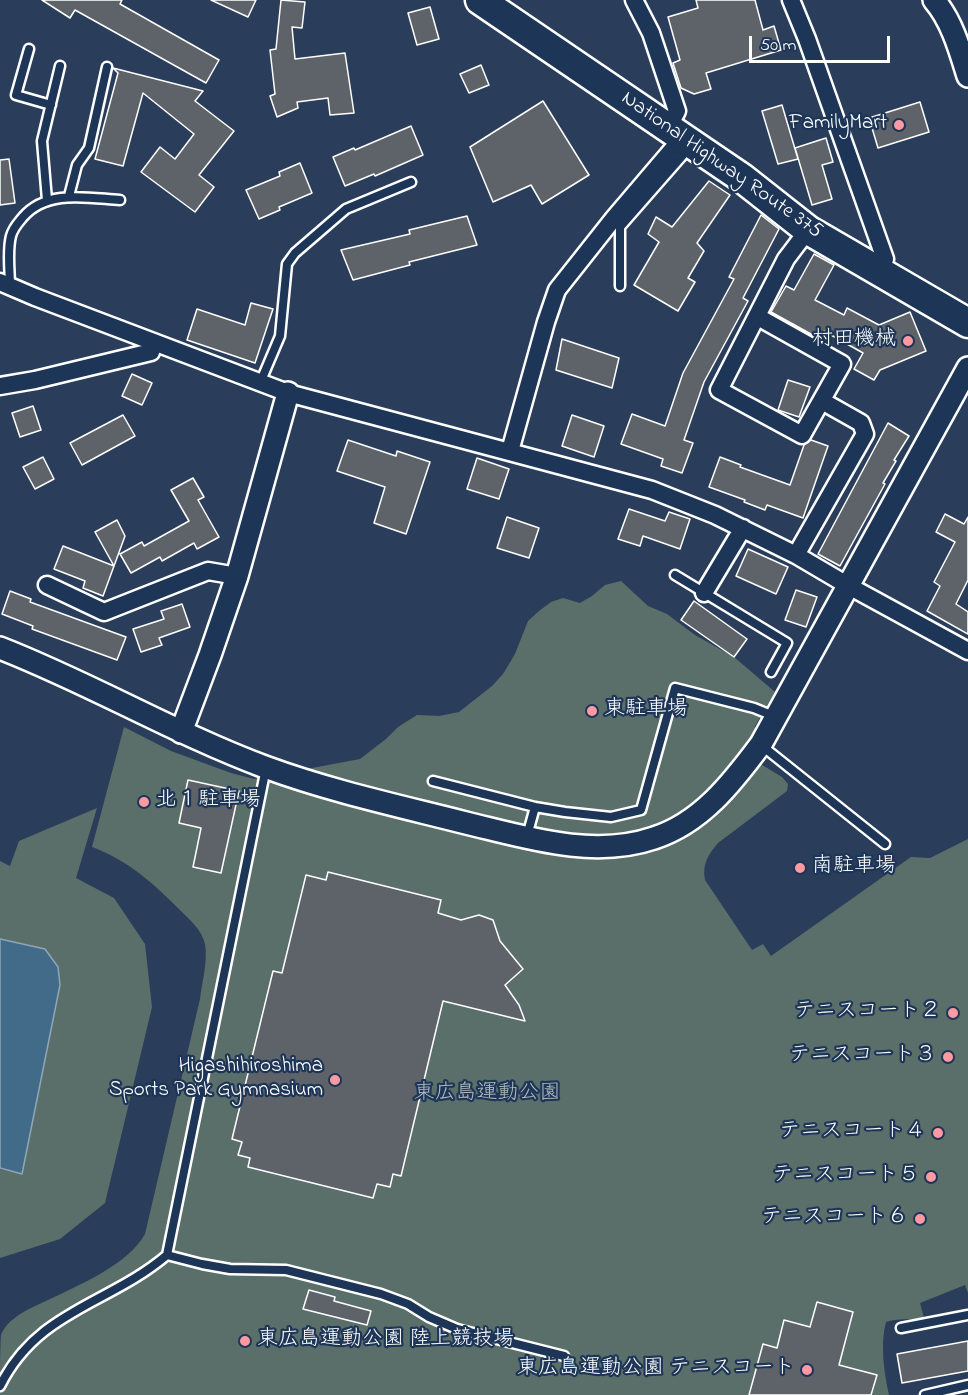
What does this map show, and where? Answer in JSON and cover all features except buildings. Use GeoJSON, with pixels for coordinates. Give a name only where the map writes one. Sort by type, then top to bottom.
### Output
{"type":"FeatureCollection","features":[{"type":"Feature","properties":{"kind":"highway","name":"National Highway Route 375"},"geometry":{"type":"LineString","coordinates":[[480,0],[742,178],[808,230],[968,323]]}},
{"type":"Feature","properties":{"kind":"street"},"geometry":{"type":"LineString","coordinates":[[510,451],[557,290],[681,137],[677,111],[651,33],[634,0]]}},
{"type":"Feature","properties":{"kind":"street"},"geometry":{"type":"LineString","coordinates":[[791,0],[885,259],[881,273]]}},
{"type":"Feature","properties":{"kind":"street"},"geometry":{"type":"LineString","coordinates":[[933,0],[944,12],[968,76]]}},
{"type":"Feature","properties":{"kind":"street"},"geometry":{"type":"LineString","coordinates":[[758,317],[842,364],[802,435],[718,390],[758,317],[786,259],[808,230]]}},
{"type":"Feature","properties":{"kind":"street"},"geometry":{"type":"LineString","coordinates":[[5,285],[288,393],[652,490],[743,528],[796,555],[968,651]]}},
{"type":"Feature","properties":{"kind":"street"},"geometry":{"type":"LineString","coordinates":[[0,386],[35,380],[150,352],[154,343]]}},
{"type":"Feature","properties":{"kind":"street"},"geometry":{"type":"LineString","coordinates":[[0,648],[36,662],[181,732],[266,767],[398,806],[570,845],[620,846],[652,839],[678,828],[702,813],[761,744],[847,585],[963,394],[968,368]]}},
{"type":"Feature","properties":{"kind":"street"},"geometry":{"type":"LineString","coordinates":[[181,732],[237,576],[288,393]]}},
{"type":"Feature","properties":{"kind":"street"},"geometry":{"type":"LineString","coordinates":[[796,555],[865,434],[861,423],[822,401]]}},
{"type":"Feature","properties":{"kind":"street"},"geometry":{"type":"LineString","coordinates":[[704,593],[743,528]]}},
{"type":"Feature","properties":{"kind":"street"},"geometry":{"type":"LineString","coordinates":[[47,585],[104,612],[208,571],[237,576]]}},
{"type":"Feature","properties":{"kind":"lane"},"geometry":{"type":"LineString","coordinates":[[29,49],[16,95],[51,105]]}},
{"type":"Feature","properties":{"kind":"lane"},"geometry":{"type":"LineString","coordinates":[[47,200],[42,141],[60,66]]}},
{"type":"Feature","properties":{"kind":"lane"},"geometry":{"type":"LineString","coordinates":[[69,196],[77,165],[89,148],[106,68]]}},
{"type":"Feature","properties":{"kind":"lane"},"geometry":{"type":"LineString","coordinates":[[620,286],[620,227],[681,137]]}},
{"type":"Feature","properties":{"kind":"lane"},"geometry":{"type":"LineString","coordinates":[[260,383],[280,336],[287,264],[295,253],[346,209],[411,182]]}},
{"type":"Feature","properties":{"kind":"lane"},"geometry":{"type":"LineString","coordinates":[[5,285],[10,238],[14,228],[27,212],[47,200],[69,196],[120,200]]}},
{"type":"Feature","properties":{"kind":"lane"},"geometry":{"type":"LineString","coordinates":[[675,575],[788,643],[771,672]]}},
{"type":"Feature","properties":{"kind":"lane"},"geometry":{"type":"LineString","coordinates":[[433,781],[535,807],[611,817],[641,810],[675,688],[754,708],[777,718]]}},
{"type":"Feature","properties":{"kind":"lane"},"geometry":{"type":"LineString","coordinates":[[761,744],[885,844]]}},
{"type":"Feature","properties":{"kind":"lane"},"geometry":{"type":"LineString","coordinates":[[0,1386],[10,1366],[35,1337],[63,1317],[148,1271],[167,1255],[266,767]]}},
{"type":"Feature","properties":{"kind":"lane"},"geometry":{"type":"LineString","coordinates":[[527,836],[535,807]]}},
{"type":"Feature","properties":{"kind":"lane"},"geometry":{"type":"LineString","coordinates":[[167,1255],[230,1269],[286,1270],[381,1294],[408,1304],[429,1317],[457,1329],[564,1356]]}},
{"type":"Feature","properties":{"kind":"lane"},"geometry":{"type":"LineString","coordinates":[[901,1328],[968,1315]]}},
{"type":"Feature","properties":{"kind":"lane"},"geometry":{"type":"LineString","coordinates":[[925,1395],[968,1385]]}},
{"type":"Feature","properties":{"kind":"green space","name":"東広島運動公園"},"geometry":{"type":"Polygon","coordinates":[[[621,581],[648,606],[667,614],[695,635],[734,657],[775,692],[755,726],[754,735],[744,754],[782,777],[788,784],[787,791],[718,843],[704,869],[705,880],[752,950],[763,944],[771,956],[911,857],[930,858],[968,839],[968,1293],[965,1285],[920,1303],[924,1318],[886,1322],[883,1358],[889,1395],[0,1395],[1,1335],[9,1323],[28,1310],[88,1281],[115,1265],[137,1245],[145,1234],[200,999],[206,951],[198,930],[171,901],[140,874],[105,852],[92,847],[124,727],[171,751],[254,779],[360,759],[398,727],[417,715],[439,716],[459,712],[492,686],[503,674],[515,654],[528,621],[551,602],[563,598],[580,603],[605,585],[621,581]]]}},
{"type":"Feature","properties":{"kind":"green space"},"geometry":{"type":"Polygon","coordinates":[[[97,808],[76,878],[114,898],[145,944],[152,1007],[105,1203],[60,1239],[0,1258],[0,1169],[22,1174],[45,949],[0,939],[0,861],[10,866],[19,841],[97,808]]]}},
{"type":"Feature","properties":{"kind":"water"},"geometry":{"type":"Polygon","coordinates":[[[0,939],[45,949],[58,967],[60,985],[22,1174],[0,1168],[0,939]]]}},
{"type":"Feature","properties":{"kind":"place","name":"FamilyMart"},"geometry":{"type":"Point","coordinates":[899,125]}},
{"type":"Feature","properties":{"kind":"place","name":"村田機械"},"geometry":{"type":"Point","coordinates":[908,341]}},
{"type":"Feature","properties":{"kind":"place","name":"東駐車場"},"geometry":{"type":"Point","coordinates":[592,711]}},
{"type":"Feature","properties":{"kind":"place","name":"北１駐車場"},"geometry":{"type":"Point","coordinates":[144,802]}},
{"type":"Feature","properties":{"kind":"place","name":"南駐車場"},"geometry":{"type":"Point","coordinates":[800,868]}},
{"type":"Feature","properties":{"kind":"place","name":"テニスコート２"},"geometry":{"type":"Point","coordinates":[953,1013]}},
{"type":"Feature","properties":{"kind":"place","name":"テニスコート３"},"geometry":{"type":"Point","coordinates":[948,1057]}},
{"type":"Feature","properties":{"kind":"place","name":"Higashihiroshima Sports Park Gymnasium"},"geometry":{"type":"Point","coordinates":[335,1080]}},
{"type":"Feature","properties":{"kind":"place","name":"テニスコート４"},"geometry":{"type":"Point","coordinates":[938,1133]}},
{"type":"Feature","properties":{"kind":"place","name":"テニスコート５"},"geometry":{"type":"Point","coordinates":[931,1177]}},
{"type":"Feature","properties":{"kind":"place","name":"テニスコート６"},"geometry":{"type":"Point","coordinates":[920,1219]}},
{"type":"Feature","properties":{"kind":"place","name":"東広島運動公園 陸上競技場"},"geometry":{"type":"Point","coordinates":[245,1341]}},
{"type":"Feature","properties":{"kind":"place","name":"東広島運動公園 テニスコート"},"geometry":{"type":"Point","coordinates":[807,1370]}}]}
